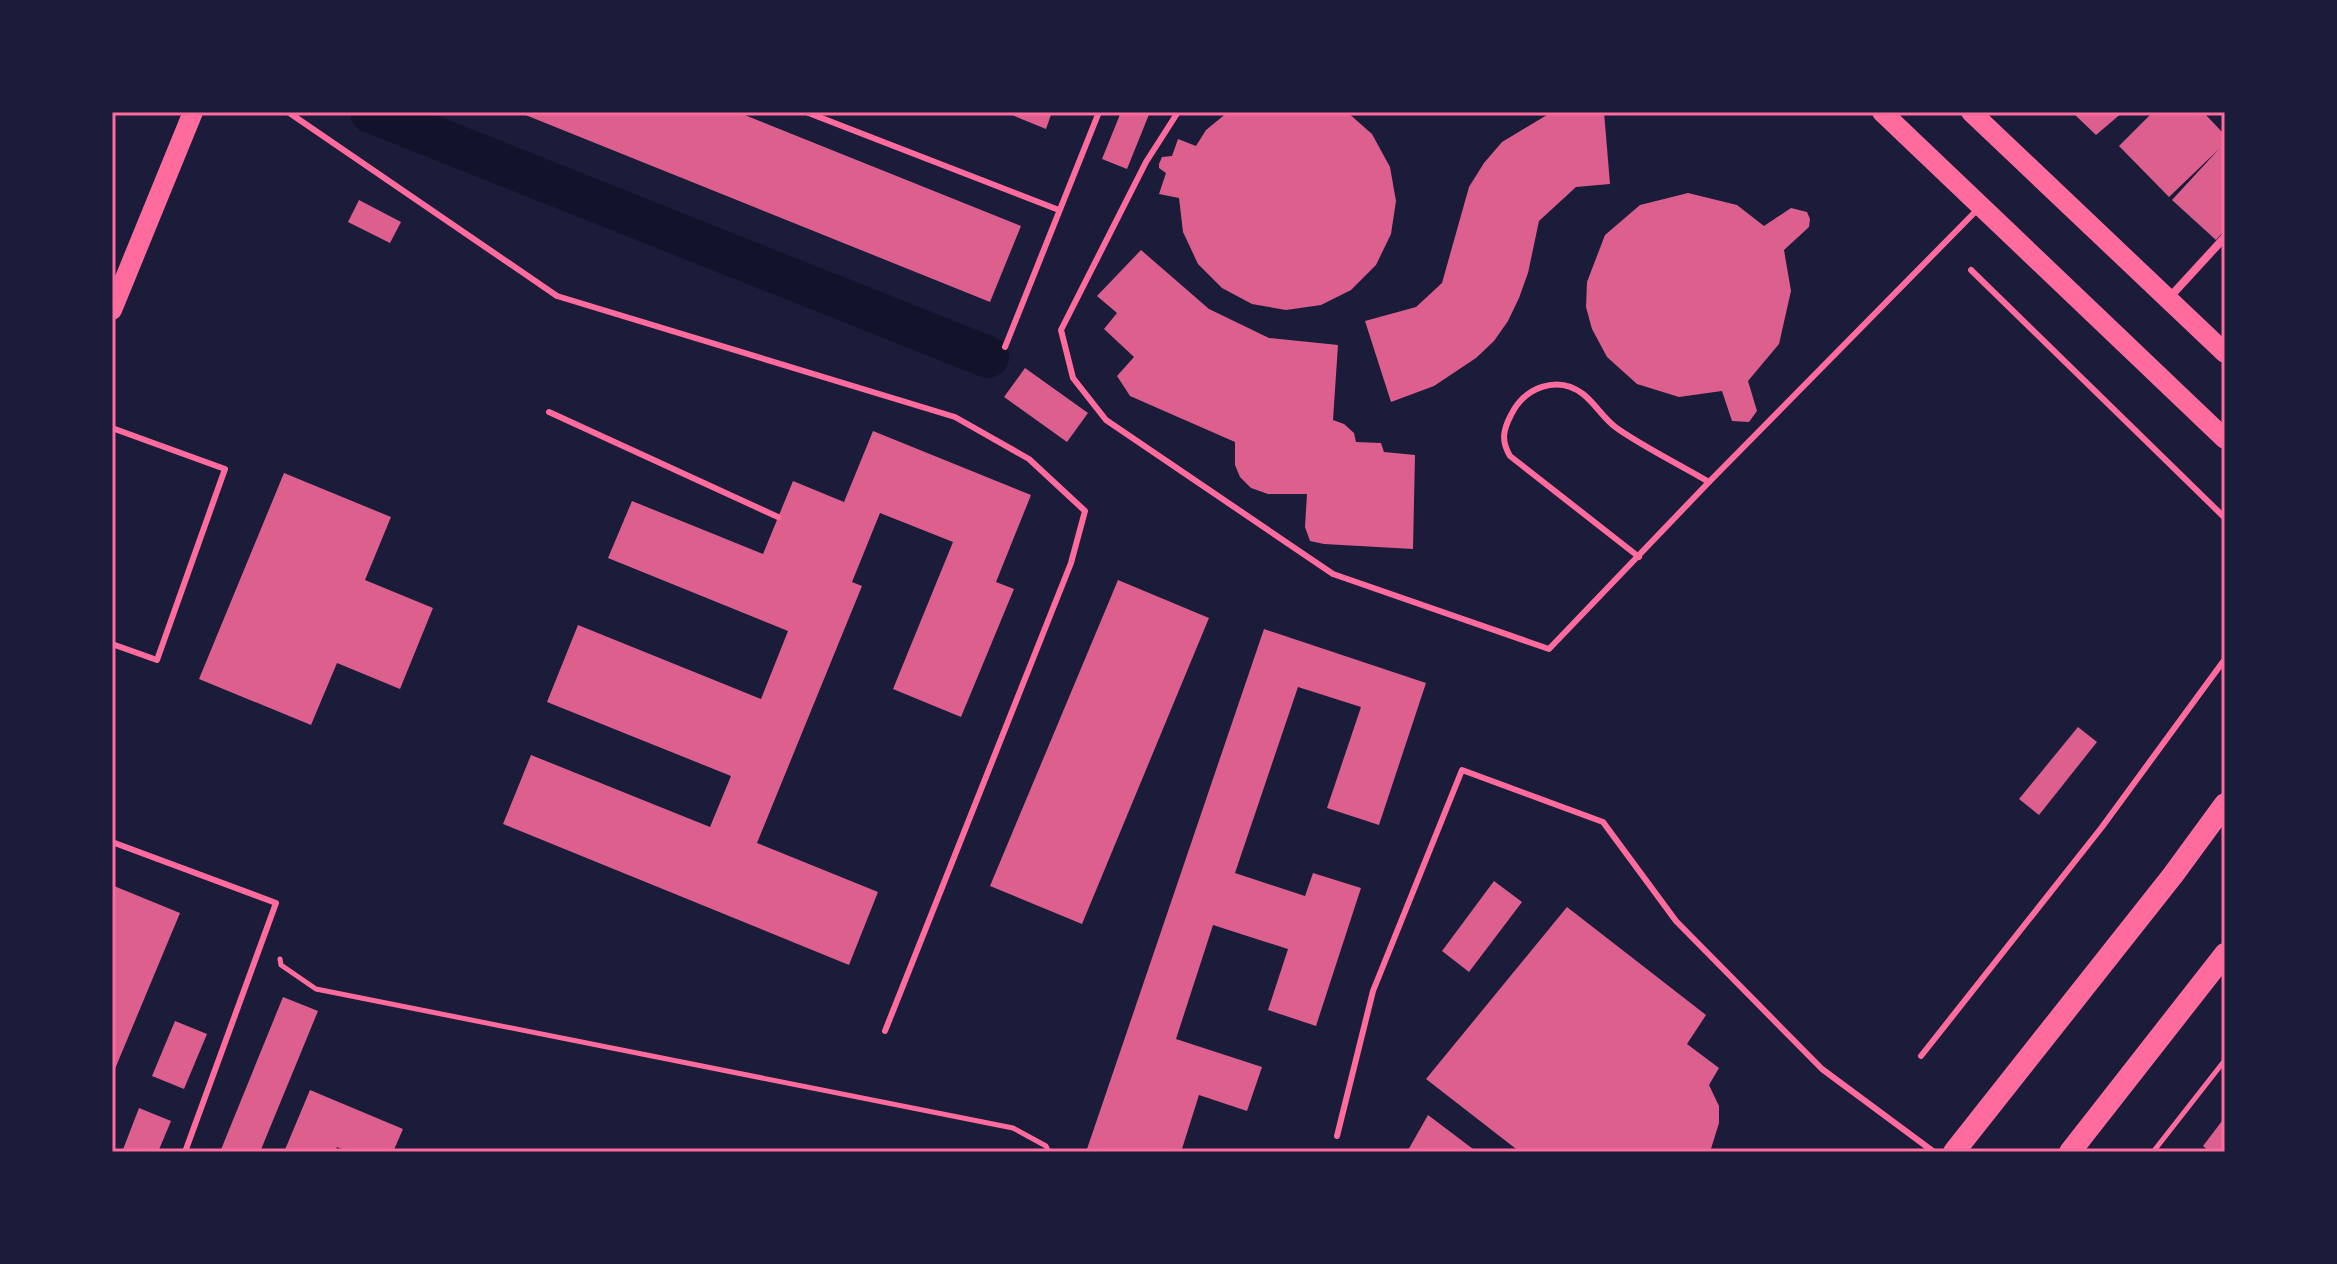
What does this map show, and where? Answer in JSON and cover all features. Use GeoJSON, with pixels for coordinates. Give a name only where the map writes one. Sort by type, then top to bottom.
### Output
{"type":"FeatureCollection","features":[{"type":"Feature","properties":{"kind":"highway"},"geometry":{"type":"LineString","coordinates":[[1954,1152],[2173,875],[2225,804]]}},
{"type":"Feature","properties":{"kind":"highway"},"geometry":{"type":"LineString","coordinates":[[2070,1152],[2225,954]]}},
{"type":"Feature","properties":{"kind":"main road"},"geometry":{"type":"LineString","coordinates":[[112,310],[193,112]]}},
{"type":"Feature","properties":{"kind":"main road"},"geometry":{"type":"LineString","coordinates":[[1882,112],[2225,439]]}},
{"type":"Feature","properties":{"kind":"main road"},"geometry":{"type":"LineString","coordinates":[[1971,112],[2225,353]]}},
{"type":"Feature","properties":{"kind":"street"},"geometry":{"type":"LineString","coordinates":[[2169,298],[2225,237]]}},
{"type":"Feature","properties":{"kind":"lane"},"geometry":{"type":"LineString","coordinates":[[288,112],[557,296],[955,417],[1029,459],[1085,511],[1071,563],[885,1031]]}},
{"type":"Feature","properties":{"kind":"lane"},"geometry":{"type":"LineString","coordinates":[[806,112],[1059,210]]}},
{"type":"Feature","properties":{"kind":"lane"},"geometry":{"type":"LineString","coordinates":[[1005,347],[1099,112]]}},
{"type":"Feature","properties":{"kind":"lane"},"geometry":{"type":"LineString","coordinates":[[1178,112],[1146,162],[1061,330],[1073,378],[1106,420],[1333,574],[1549,649],[1981,207]]}},
{"type":"Feature","properties":{"kind":"lane"},"geometry":{"type":"LineString","coordinates":[[1971,270],[2225,518]]}},
{"type":"Feature","properties":{"kind":"lane"},"geometry":{"type":"LineString","coordinates":[[1639,557],[1510,456],[1503,439],[1512,412],[1519,402],[1541,386],[1561,384],[1572,388],[1582,393],[1615,427],[1709,482]]}},
{"type":"Feature","properties":{"kind":"lane"},"geometry":{"type":"LineString","coordinates":[[549,412],[778,517]]}},
{"type":"Feature","properties":{"kind":"lane"},"geometry":{"type":"LineString","coordinates":[[112,428],[225,469],[157,660],[112,644]]}},
{"type":"Feature","properties":{"kind":"lane"},"geometry":{"type":"LineString","coordinates":[[1921,1056],[2102,827],[2225,659]]}},
{"type":"Feature","properties":{"kind":"lane"},"geometry":{"type":"LineString","coordinates":[[1337,1136],[1373,991],[1462,770],[1603,822],[1676,921],[1822,1069],[1934,1152]]}},
{"type":"Feature","properties":{"kind":"lane"},"geometry":{"type":"LineString","coordinates":[[112,842],[276,903],[185,1152]]}},
{"type":"Feature","properties":{"kind":"path"},"geometry":{"type":"LineString","coordinates":[[269,921],[281,965],[316,989],[1013,1128],[1046,1146],[1049,1152]]}},
{"type":"Feature","properties":{"kind":"path"},"geometry":{"type":"LineString","coordinates":[[2153,1152],[2225,1060]]}},
{"type":"Feature","properties":{"kind":"building"},"geometry":{"type":"Polygon","coordinates":[[[518,112],[737,112],[1021,226],[990,302],[518,112]]]}},
{"type":"Feature","properties":{"kind":"building"},"geometry":{"type":"Polygon","coordinates":[[[1013,112],[1052,112],[1046,129],[1012,115],[1013,112]]]}},
{"type":"Feature","properties":{"kind":"building"},"geometry":{"type":"Polygon","coordinates":[[[1121,112],[1150,112],[1127,169],[1102,159],[1121,112]]]}},
{"type":"Feature","properties":{"kind":"building"},"geometry":{"type":"Polygon","coordinates":[[[1228,112],[1347,112],[1372,134],[1390,167],[1396,201],[1391,234],[1376,265],[1351,290],[1321,305],[1286,310],[1252,304],[1222,288],[1198,264],[1183,232],[1179,198],[1159,194],[1166,173],[1159,168],[1159,164],[1162,157],[1172,156],[1178,139],[1196,146],[1206,130],[1228,112]]]}},
{"type":"Feature","properties":{"kind":"building"},"geometry":{"type":"Polygon","coordinates":[[[1552,112],[1604,112],[1610,184],[1576,187],[1539,221],[1528,273],[1519,298],[1494,341],[1476,358],[1434,386],[1391,402],[1365,321],[1416,307],[1442,283],[1469,187],[1484,163],[1502,142],[1552,112]]]}},
{"type":"Feature","properties":{"kind":"building"},"geometry":{"type":"Polygon","coordinates":[[[2072,112],[2123,112],[2096,135],[2072,112]]]}},
{"type":"Feature","properties":{"kind":"building"},"geometry":{"type":"Polygon","coordinates":[[[2153,112],[2203,112],[2225,135],[2225,230],[2216,240],[2172,200],[2219,149],[2169,197],[2119,146],[2153,112]]]}},
{"type":"Feature","properties":{"kind":"building"},"geometry":{"type":"Polygon","coordinates":[[[1688,193],[1737,205],[1764,226],[1791,208],[1807,212],[1810,219],[1809,227],[1784,250],[1791,291],[1779,344],[1748,381],[1757,411],[1749,422],[1732,421],[1722,391],[1679,397],[1637,384],[1607,357],[1592,329],[1586,307],[1587,282],[1605,235],[1640,205],[1688,193]]]}},
{"type":"Feature","properties":{"kind":"building"},"geometry":{"type":"Polygon","coordinates":[[[359,200],[401,222],[390,243],[348,222],[359,200]]]}},
{"type":"Feature","properties":{"kind":"building"},"geometry":{"type":"Polygon","coordinates":[[[1141,250],[1209,309],[1269,338],[1338,345],[1333,420],[1354,433],[1356,442],[1381,443],[1384,452],[1415,455],[1413,549],[1310,541],[1305,527],[1307,494],[1268,494],[1251,488],[1240,477],[1235,465],[1235,442],[1130,396],[1117,376],[1134,357],[1104,329],[1117,313],[1097,296],[1141,250]]]}},
{"type":"Feature","properties":{"kind":"building"},"geometry":{"type":"Polygon","coordinates":[[[1025,368],[1088,413],[1067,442],[1004,397],[1025,368]]]}},
{"type":"Feature","properties":{"kind":"building"},"geometry":{"type":"Polygon","coordinates":[[[873,431],[1031,495],[996,582],[1014,589],[961,717],[893,689],[953,542],[880,513],[852,582],[862,586],[757,843],[878,892],[849,965],[503,824],[531,755],[710,827],[731,776],[547,702],[578,625],[761,699],[788,631],[608,558],[632,501],[763,554],[793,481],[844,502],[873,431]]]}},
{"type":"Feature","properties":{"kind":"building"},"geometry":{"type":"Polygon","coordinates":[[[284,473],[391,517],[365,580],[433,608],[400,689],[337,663],[311,725],[199,679],[284,473]]]}},
{"type":"Feature","properties":{"kind":"building"},"geometry":{"type":"Polygon","coordinates":[[[1118,580],[1209,618],[1082,924],[990,886],[1118,580]]]}},
{"type":"Feature","properties":{"kind":"building"},"geometry":{"type":"Polygon","coordinates":[[[1264,629],[1426,683],[1379,825],[1327,808],[1361,707],[1298,687],[1235,873],[1305,896],[1313,873],[1361,888],[1316,1026],[1268,1010],[1288,949],[1213,925],[1176,1039],[1262,1067],[1247,1111],[1199,1095],[1181,1152],[1086,1152],[1264,629]]]}},
{"type":"Feature","properties":{"kind":"building"},"geometry":{"type":"Polygon","coordinates":[[[2078,727],[2097,742],[2039,815],[2019,799],[2078,727]]]}},
{"type":"Feature","properties":{"kind":"building"},"geometry":{"type":"Polygon","coordinates":[[[1494,881],[1522,902],[1469,972],[1442,951],[1494,881]]]}},
{"type":"Feature","properties":{"kind":"building"},"geometry":{"type":"Polygon","coordinates":[[[114,886],[180,913],[112,1076],[112,891],[114,886]]]}},
{"type":"Feature","properties":{"kind":"building"},"geometry":{"type":"Polygon","coordinates":[[[1567,907],[1706,1015],[1687,1044],[1719,1068],[1709,1085],[1719,1106],[1719,1123],[1710,1152],[1520,1152],[1426,1079],[1567,907]]]}},
{"type":"Feature","properties":{"kind":"building"},"geometry":{"type":"Polygon","coordinates":[[[283,997],[318,1011],[260,1152],[220,1152],[283,997]]]}},
{"type":"Feature","properties":{"kind":"building"},"geometry":{"type":"Polygon","coordinates":[[[175,1021],[207,1034],[184,1089],[152,1076],[175,1021]]]}},
{"type":"Feature","properties":{"kind":"building"},"geometry":{"type":"Polygon","coordinates":[[[310,1090],[403,1129],[393,1152],[349,1152],[337,1147],[335,1152],[284,1152],[310,1090]]]}},
{"type":"Feature","properties":{"kind":"building"},"geometry":{"type":"Polygon","coordinates":[[[139,1108],[171,1121],[158,1152],[122,1152],[139,1108]]]}},
{"type":"Feature","properties":{"kind":"building"},"geometry":{"type":"Polygon","coordinates":[[[1428,1115],[1477,1152],[1407,1152],[1428,1115]]]}},
{"type":"Feature","properties":{"kind":"building"},"geometry":{"type":"Polygon","coordinates":[[[2225,1117],[2225,1152],[2210,1152],[2203,1146],[2225,1117]]]}},
{"type":"Feature","properties":{"kind":"waterway"},"geometry":{"type":"LineString","coordinates":[[371,112],[988,357]]}}]}
